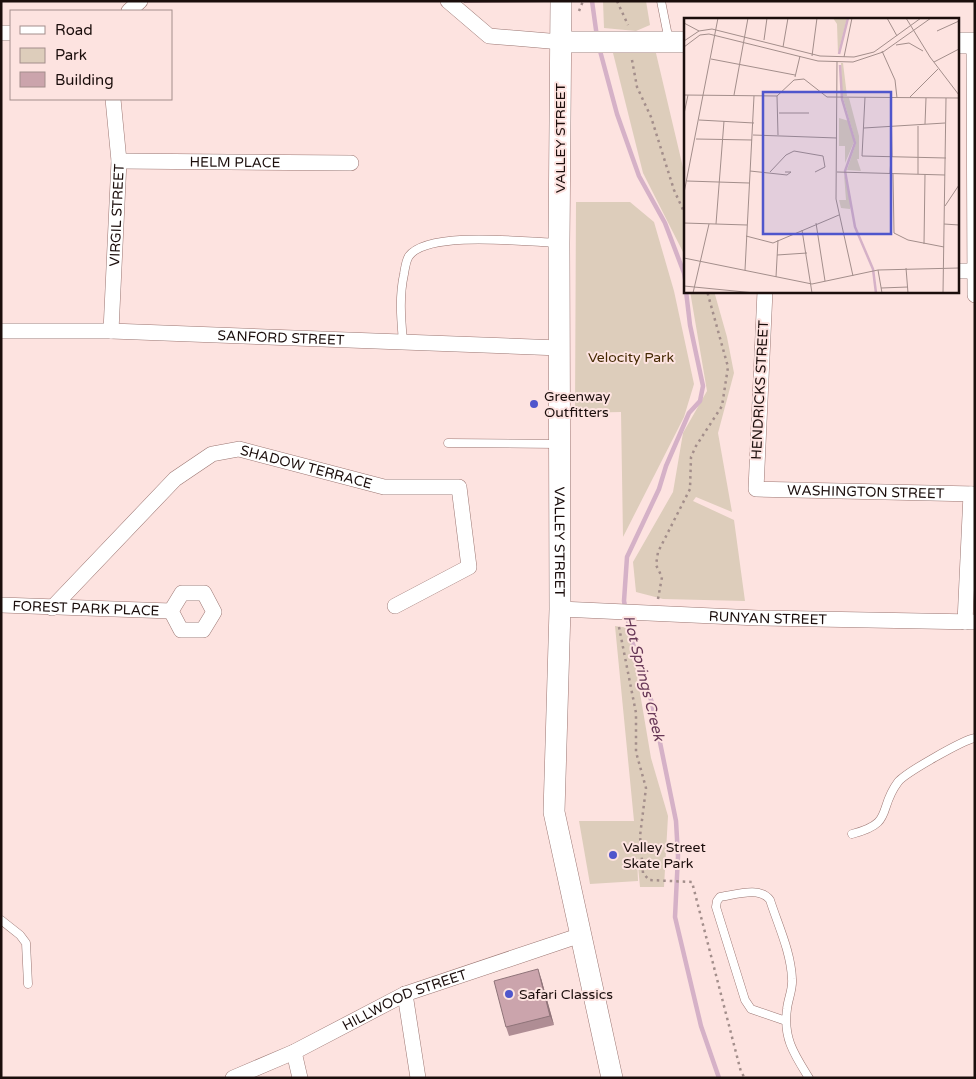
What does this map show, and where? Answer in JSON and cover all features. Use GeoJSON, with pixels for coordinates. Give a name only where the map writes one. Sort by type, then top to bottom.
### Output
{"type":"FeatureCollection","features":[{"type":"Feature","properties":{"kind":"street"},"geometry":{"type":"LineString","coordinates":[[130,10],[140,1]]}},
{"type":"Feature","properties":{"kind":"street"},"geometry":{"type":"LineString","coordinates":[[448,1],[490,36],[571,42],[677,42]]}},
{"type":"Feature","properties":{"kind":"street","name":"VALLEY STREET"},"geometry":{"type":"LineString","coordinates":[[571,4],[571,42],[560,243],[560,609],[554,812],[612,1078]]}},
{"type":"Feature","properties":{"kind":"street"},"geometry":{"type":"LineString","coordinates":[[969,43],[975,295]]}},
{"type":"Feature","properties":{"kind":"street","name":"VIRGIL STREET"},"geometry":{"type":"LineString","coordinates":[[111,331],[119,161],[113,100]]}},
{"type":"Feature","properties":{"kind":"street","name":"HELM PLACE"},"geometry":{"type":"LineString","coordinates":[[119,161],[351,164]]}},
{"type":"Feature","properties":{"kind":"street"},"geometry":{"type":"LineString","coordinates":[[958,272],[974,271]]}},
{"type":"Feature","properties":{"kind":"street","name":"HENDRICKS STREET"},"geometry":{"type":"LineString","coordinates":[[756,489],[765,292]]}},
{"type":"Feature","properties":{"kind":"street","name":"SANFORD STREET"},"geometry":{"type":"LineString","coordinates":[[1,331],[111,331],[560,348]]}},
{"type":"Feature","properties":{"kind":"street","name":"SHADOW TERRACE"},"geometry":{"type":"LineString","coordinates":[[52,608],[175,479],[212,454],[239,449],[384,487],[459,487],[469,567],[395,606]]}},
{"type":"Feature","properties":{"kind":"street","name":"WASHINGTON STREET"},"geometry":{"type":"LineString","coordinates":[[756,489],[973,494]]}},
{"type":"Feature","properties":{"kind":"street"},"geometry":{"type":"LineString","coordinates":[[970,622],[973,494]]}},
{"type":"Feature","properties":{"kind":"street","name":"FOREST PARK PLACE"},"geometry":{"type":"LineString","coordinates":[[1,605],[171,611]]}},
{"type":"Feature","properties":{"kind":"street","name":"RUNYAN STREET"},"geometry":{"type":"LineString","coordinates":[[560,609],[616,618],[637,613],[758,618],[970,622]]}},
{"type":"Feature","properties":{"kind":"street","name":"HILLWOOD STREET"},"geometry":{"type":"LineString","coordinates":[[233,1078],[294,1052],[405,994],[581,935]]}},
{"type":"Feature","properties":{"kind":"street"},"geometry":{"type":"LineString","coordinates":[[405,994],[418,1078]]}},
{"type":"Feature","properties":{"kind":"street"},"geometry":{"type":"LineString","coordinates":[[294,1052],[300,1078]]}},
{"type":"Feature","properties":{"kind":"lane"},"geometry":{"type":"LineString","coordinates":[[661,1],[677,42]]}},
{"type":"Feature","properties":{"kind":"lane"},"geometry":{"type":"LineString","coordinates":[[403,342],[399,305],[402,284],[410,256],[422,245],[467,239],[560,243]]}},
{"type":"Feature","properties":{"kind":"lane"},"geometry":{"type":"LineString","coordinates":[[448,443],[560,444]]}},
{"type":"Feature","properties":{"kind":"lane"},"geometry":{"type":"LineString","coordinates":[[852,834],[876,825],[884,816],[889,796],[899,781],[938,756],[975,738]]}},
{"type":"Feature","properties":{"kind":"lane"},"geometry":{"type":"LineString","coordinates":[[786,1021],[751,1009],[745,1000],[716,907],[720,897],[759,892],[770,900],[790,963],[792,989],[786,1031],[792,1051],[809,1078]]}},
{"type":"Feature","properties":{"kind":"lane"},"geometry":{"type":"LineString","coordinates":[[1,920],[20,935],[26,943],[28,984]]}},
{"type":"Feature","properties":{"kind":"path"},"geometry":{"type":"LineString","coordinates":[[571,4],[583,1]]}},
{"type":"Feature","properties":{"kind":"path"},"geometry":{"type":"LineString","coordinates":[[618,1],[628,23],[620,42],[637,88],[651,117],[674,190],[684,212]]}},
{"type":"Feature","properties":{"kind":"path"},"geometry":{"type":"LineString","coordinates":[[657,602],[662,577],[656,564],[658,552],[690,489],[691,458],[696,446],[722,406],[728,367],[708,292]]}},
{"type":"Feature","properties":{"kind":"path"},"geometry":{"type":"LineString","coordinates":[[616,618],[615,626],[620,627],[636,713],[636,752],[646,788],[640,836],[643,873],[649,880],[692,882],[741,1072],[745,1078]]}},
{"type":"Feature","properties":{"kind":"green space"},"geometry":{"type":"Polygon","coordinates":[[[603,1],[646,1],[650,25],[636,31],[604,28],[603,1]]]}},
{"type":"Feature","properties":{"kind":"green space"},"geometry":{"type":"Polygon","coordinates":[[[612,49],[655,49],[684,172],[684,256],[643,173],[612,49]]]}},
{"type":"Feature","properties":{"kind":"green space","name":"Velocity Park"},"geometry":{"type":"Polygon","coordinates":[[[576,202],[630,202],[654,222],[674,291],[694,384],[684,417],[623,537],[621,412],[575,413],[576,202]]]}},
{"type":"Feature","properties":{"kind":"green space"},"geometry":{"type":"Polygon","coordinates":[[[690,292],[714,292],[727,337],[734,373],[718,433],[732,512],[696,497],[693,501],[734,520],[745,601],[663,599],[636,592],[633,562],[673,492],[683,433],[707,391],[690,292]]]}},
{"type":"Feature","properties":{"kind":"green space"},"geometry":{"type":"Polygon","coordinates":[[[615,626],[629,628],[651,758],[668,816],[664,887],[640,887],[637,856],[638,881],[590,884],[579,821],[634,821],[615,626]]]}},
{"type":"Feature","properties":{"kind":"building"},"geometry":{"type":"Polygon","coordinates":[[[538,969],[550,1016],[506,1027],[494,981],[538,969]]]}},
{"type":"Feature","properties":{"kind":"waterway","name":"Hot Springs Creek"},"geometry":{"type":"LineString","coordinates":[[592,1],[597,37]]}},
{"type":"Feature","properties":{"kind":"waterway","name":"Hot Springs Creek"},"geometry":{"type":"LineString","coordinates":[[599,47],[617,114],[639,176],[665,223],[684,273]]}},
{"type":"Feature","properties":{"kind":"waterway","name":"Hot Springs Creek"},"geometry":{"type":"LineString","coordinates":[[686,292],[690,325],[703,386],[700,401],[689,413],[666,466],[659,489],[627,557],[624,601],[633,644],[652,703],[676,821],[678,856],[675,917],[701,1026],[719,1078]]}},
{"type":"Feature","properties":{"kind":"place","name":"Greenway Outfitters"},"geometry":{"type":"Point","coordinates":[534,404]}},
{"type":"Feature","properties":{"kind":"place","name":"Valley Street Skate Park"},"geometry":{"type":"Point","coordinates":[613,855]}},
{"type":"Feature","properties":{"kind":"place","name":"Safari Classics"},"geometry":{"type":"Point","coordinates":[509,994]}}]}
